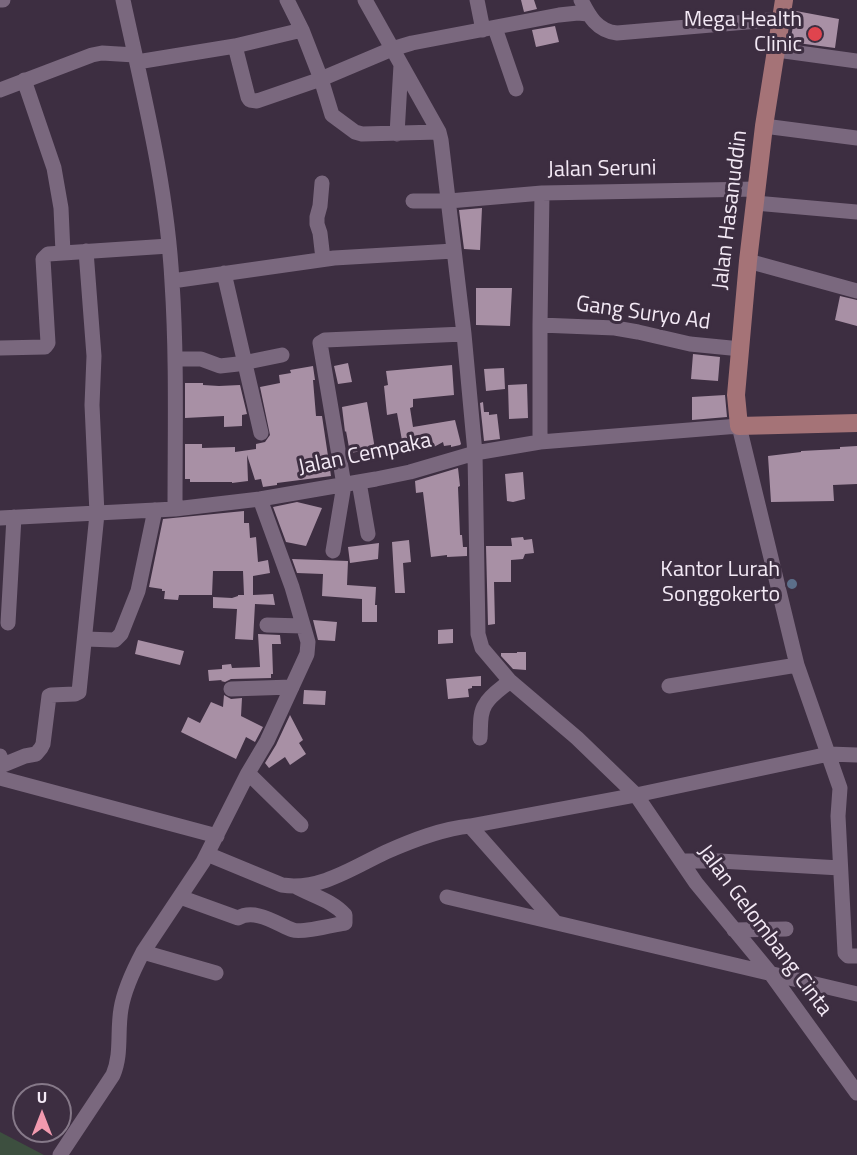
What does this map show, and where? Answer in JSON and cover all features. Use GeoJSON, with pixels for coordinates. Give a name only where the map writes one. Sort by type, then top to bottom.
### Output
{"type":"FeatureCollection","features":[{"type":"Feature","properties":{"kind":"main road","name":"Jalan Hasanuddin"},"geometry":{"type":"LineString","coordinates":[[739,426],[736,395],[748,261],[764,126],[784,0]]}},
{"type":"Feature","properties":{"kind":"main road"},"geometry":{"type":"LineString","coordinates":[[739,426],[857,423]]}},
{"type":"Feature","properties":{"kind":"street"},"geometry":{"type":"LineString","coordinates":[[123,0],[156,152],[169,246],[175,359],[175,509]]}},
{"type":"Feature","properties":{"kind":"street"},"geometry":{"type":"LineString","coordinates":[[287,0],[302,30],[332,115],[355,132],[362,134],[439,132],[365,0]]}},
{"type":"Feature","properties":{"kind":"street"},"geometry":{"type":"LineString","coordinates":[[477,0],[516,89]]}},
{"type":"Feature","properties":{"kind":"street"},"geometry":{"type":"LineString","coordinates":[[235,46],[248,97],[250,100],[257,101],[321,79],[392,49],[421,41],[578,13],[584,7],[602,29],[617,33],[782,19]]}},
{"type":"Feature","properties":{"kind":"street"},"geometry":{"type":"LineString","coordinates":[[0,90],[92,54],[102,53],[136,58],[235,46],[302,30]]}},
{"type":"Feature","properties":{"kind":"street"},"geometry":{"type":"LineString","coordinates":[[777,50],[857,61]]}},
{"type":"Feature","properties":{"kind":"street"},"geometry":{"type":"LineString","coordinates":[[397,134],[401,65]]}},
{"type":"Feature","properties":{"kind":"street"},"geometry":{"type":"LineString","coordinates":[[24,80],[56,178],[61,208],[63,253]]}},
{"type":"Feature","properties":{"kind":"street"},"geometry":{"type":"LineString","coordinates":[[764,126],[857,138]]}},
{"type":"Feature","properties":{"kind":"street","name":"Jalan Gelombang Cinta"},"geometry":{"type":"LineString","coordinates":[[439,132],[464,334],[475,453],[478,634],[482,648],[510,681],[577,738],[636,795],[712,903],[771,974],[857,1093]]}},
{"type":"Feature","properties":{"kind":"street"},"geometry":{"type":"LineString","coordinates":[[322,183],[317,218],[322,259]]}},
{"type":"Feature","properties":{"kind":"street"},"geometry":{"type":"LineString","coordinates":[[540,442],[542,193]]}},
{"type":"Feature","properties":{"kind":"street","name":"Jalan Seruni"},"geometry":{"type":"LineString","coordinates":[[413,201],[448,201],[542,193],[756,196],[857,212]]}},
{"type":"Feature","properties":{"kind":"street"},"geometry":{"type":"LineString","coordinates":[[0,348],[45,347],[47,345],[43,259],[48,254],[169,246]]}},
{"type":"Feature","properties":{"kind":"street"},"geometry":{"type":"LineString","coordinates":[[172,281],[322,259],[454,251]]}},
{"type":"Feature","properties":{"kind":"street"},"geometry":{"type":"LineString","coordinates":[[1,767],[25,756],[36,754],[41,748],[48,698],[51,695],[79,692],[97,514],[92,405],[94,356],[86,252]]}},
{"type":"Feature","properties":{"kind":"street"},"geometry":{"type":"LineString","coordinates":[[748,261],[857,291]]}},
{"type":"Feature","properties":{"kind":"street"},"geometry":{"type":"LineString","coordinates":[[224,273],[261,433]]}},
{"type":"Feature","properties":{"kind":"street","name":"Gang Suryo Ad"},"geometry":{"type":"LineString","coordinates":[[540,325],[615,328],[690,344],[741,349]]}},
{"type":"Feature","properties":{"kind":"street"},"geometry":{"type":"LineString","coordinates":[[368,534],[352,484],[320,344],[325,340],[464,334]]}},
{"type":"Feature","properties":{"kind":"street"},"geometry":{"type":"LineString","coordinates":[[175,359],[201,359],[220,366],[282,355]]}},
{"type":"Feature","properties":{"kind":"street"},"geometry":{"type":"LineString","coordinates":[[739,426],[797,665],[840,788],[838,816],[845,954],[857,956]]}},
{"type":"Feature","properties":{"kind":"street","name":"Jalan Cempaka"},"geometry":{"type":"LineString","coordinates":[[7,518],[175,509],[260,499],[352,484],[410,472],[475,453],[540,442],[739,426]]}},
{"type":"Feature","properties":{"kind":"street"},"geometry":{"type":"LineString","coordinates":[[333,551],[352,484]]}},
{"type":"Feature","properties":{"kind":"street"},"geometry":{"type":"LineString","coordinates":[[60,1155],[116,1068],[119,1056],[121,1008],[137,964],[207,855],[248,773],[267,741],[304,663],[308,642],[292,586],[260,499]]}},
{"type":"Feature","properties":{"kind":"street"},"geometry":{"type":"LineString","coordinates":[[85,639],[115,640],[121,634],[138,591],[154,510]]}},
{"type":"Feature","properties":{"kind":"street"},"geometry":{"type":"LineString","coordinates":[[7,518],[8,623]]}},
{"type":"Feature","properties":{"kind":"street"},"geometry":{"type":"LineString","coordinates":[[267,625],[303,626]]}},
{"type":"Feature","properties":{"kind":"street"},"geometry":{"type":"LineString","coordinates":[[669,686],[797,665]]}},
{"type":"Feature","properties":{"kind":"street"},"geometry":{"type":"LineString","coordinates":[[480,738],[484,705],[510,681]]}},
{"type":"Feature","properties":{"kind":"street"},"geometry":{"type":"LineString","coordinates":[[231,689],[292,687]]}},
{"type":"Feature","properties":{"kind":"street"},"geometry":{"type":"LineString","coordinates":[[207,855],[282,885],[311,884],[324,881],[389,851],[450,828],[636,795],[829,754],[857,755]]}},
{"type":"Feature","properties":{"kind":"street"},"geometry":{"type":"LineString","coordinates":[[1,767],[217,836]]}},
{"type":"Feature","properties":{"kind":"street"},"geometry":{"type":"LineString","coordinates":[[248,773],[301,825]]}},
{"type":"Feature","properties":{"kind":"street"},"geometry":{"type":"LineString","coordinates":[[470,826],[555,922]]}},
{"type":"Feature","properties":{"kind":"street"},"geometry":{"type":"LineString","coordinates":[[681,861],[840,868]]}},
{"type":"Feature","properties":{"kind":"street"},"geometry":{"type":"LineString","coordinates":[[180,897],[238,918],[242,915],[268,918],[296,931],[345,923],[345,915],[335,905],[295,886]]}},
{"type":"Feature","properties":{"kind":"street"},"geometry":{"type":"LineString","coordinates":[[447,897],[857,994]]}},
{"type":"Feature","properties":{"kind":"street"},"geometry":{"type":"LineString","coordinates":[[735,930],[786,929]]}},
{"type":"Feature","properties":{"kind":"street"},"geometry":{"type":"LineString","coordinates":[[144,952],[216,973]]}},
{"type":"Feature","properties":{"kind":"green space"},"geometry":{"type":"Polygon","coordinates":[[[0,1132],[12,1138],[12,1143],[21,1143],[44,1155],[0,1155],[0,1132]]]}},
{"type":"Feature","properties":{"kind":"building"},"geometry":{"type":"Polygon","coordinates":[[[521,0],[534,0],[537,9],[524,12],[521,0]]]}},
{"type":"Feature","properties":{"kind":"building","name":"Mega Health Clinic"},"geometry":{"type":"Polygon","coordinates":[[[796,11],[839,19],[835,48],[790,42],[796,11]]]}},
{"type":"Feature","properties":{"kind":"building"},"geometry":{"type":"Polygon","coordinates":[[[555,26],[559,42],[536,47],[532,30],[555,26]]]}},
{"type":"Feature","properties":{"kind":"building"},"geometry":{"type":"Polygon","coordinates":[[[482,208],[480,250],[464,249],[459,210],[482,208]]]}},
{"type":"Feature","properties":{"kind":"building"},"geometry":{"type":"Polygon","coordinates":[[[476,288],[512,288],[510,326],[476,325],[476,288]]]}},
{"type":"Feature","properties":{"kind":"building"},"geometry":{"type":"Polygon","coordinates":[[[840,296],[857,300],[857,326],[835,320],[840,296]]]}},
{"type":"Feature","properties":{"kind":"building"},"geometry":{"type":"Polygon","coordinates":[[[693,354],[720,357],[718,381],[691,379],[693,354]]]}},
{"type":"Feature","properties":{"kind":"building"},"geometry":{"type":"Polygon","coordinates":[[[348,363],[352,382],[338,384],[334,366],[348,363]]]}},
{"type":"Feature","properties":{"kind":"building"},"geometry":{"type":"Polygon","coordinates":[[[452,365],[454,395],[413,399],[413,407],[410,408],[413,427],[455,420],[461,444],[451,447],[451,445],[444,446],[443,442],[432,448],[423,448],[422,442],[403,446],[397,413],[387,415],[384,386],[388,385],[386,371],[452,365]]]}},
{"type":"Feature","properties":{"kind":"building"},"geometry":{"type":"Polygon","coordinates":[[[313,366],[316,416],[322,416],[331,476],[263,487],[261,479],[255,480],[247,455],[248,481],[190,482],[190,479],[185,479],[185,444],[202,444],[202,448],[235,447],[235,452],[256,449],[256,444],[265,442],[270,435],[260,387],[280,383],[279,375],[291,373],[290,370],[313,366]]]}},
{"type":"Feature","properties":{"kind":"building"},"geometry":{"type":"Polygon","coordinates":[[[504,368],[505,389],[486,391],[484,369],[504,368]]]}},
{"type":"Feature","properties":{"kind":"building"},"geometry":{"type":"Polygon","coordinates":[[[185,383],[240,385],[247,414],[242,415],[242,426],[224,427],[224,416],[185,418],[185,383]]]}},
{"type":"Feature","properties":{"kind":"building"},"geometry":{"type":"Polygon","coordinates":[[[527,384],[528,418],[509,419],[508,385],[527,384]]]}},
{"type":"Feature","properties":{"kind":"building"},"geometry":{"type":"Polygon","coordinates":[[[725,395],[727,417],[692,420],[692,397],[725,395]]]}},
{"type":"Feature","properties":{"kind":"building"},"geometry":{"type":"Polygon","coordinates":[[[367,402],[375,449],[350,453],[342,407],[367,402]]]}},
{"type":"Feature","properties":{"kind":"building"},"geometry":{"type":"Polygon","coordinates":[[[483,402],[484,412],[489,412],[489,415],[497,414],[500,439],[484,441],[480,403],[483,402]]]}},
{"type":"Feature","properties":{"kind":"building"},"geometry":{"type":"Polygon","coordinates":[[[857,446],[857,484],[833,485],[834,501],[771,502],[768,456],[857,446]]]}},
{"type":"Feature","properties":{"kind":"building"},"geometry":{"type":"Polygon","coordinates":[[[458,468],[460,535],[462,535],[463,547],[467,547],[467,556],[431,557],[423,492],[416,493],[415,481],[458,468]]]}},
{"type":"Feature","properties":{"kind":"building"},"geometry":{"type":"Polygon","coordinates":[[[523,472],[525,499],[507,501],[505,474],[523,472]]]}},
{"type":"Feature","properties":{"kind":"building"},"geometry":{"type":"Polygon","coordinates":[[[297,502],[322,508],[306,546],[286,542],[273,507],[297,502]]]}},
{"type":"Feature","properties":{"kind":"building"},"geometry":{"type":"Polygon","coordinates":[[[244,511],[244,523],[249,523],[250,538],[256,537],[258,562],[268,560],[270,573],[253,576],[253,595],[273,594],[275,605],[255,604],[253,640],[235,639],[237,609],[213,608],[213,597],[232,598],[244,595],[243,571],[213,571],[212,595],[179,595],[178,600],[164,599],[165,591],[149,587],[163,519],[244,511]]]}},
{"type":"Feature","properties":{"kind":"building"},"geometry":{"type":"Polygon","coordinates":[[[523,537],[524,540],[532,539],[534,553],[525,554],[523,559],[511,560],[511,582],[494,582],[495,624],[488,625],[486,546],[512,546],[511,538],[523,537]]]}},
{"type":"Feature","properties":{"kind":"building"},"geometry":{"type":"Polygon","coordinates":[[[409,540],[411,562],[403,563],[405,593],[395,593],[392,542],[409,540]]]}},
{"type":"Feature","properties":{"kind":"building"},"geometry":{"type":"Polygon","coordinates":[[[379,543],[378,559],[350,563],[348,547],[379,543]]]}},
{"type":"Feature","properties":{"kind":"building"},"geometry":{"type":"Polygon","coordinates":[[[292,559],[348,561],[347,585],[376,587],[377,622],[362,622],[362,599],[322,596],[323,574],[297,573],[292,559]]]}},
{"type":"Feature","properties":{"kind":"building"},"geometry":{"type":"Polygon","coordinates":[[[313,620],[337,622],[335,641],[318,640],[313,620]]]}},
{"type":"Feature","properties":{"kind":"building"},"geometry":{"type":"Polygon","coordinates":[[[453,629],[453,643],[438,644],[438,630],[453,629]]]}},
{"type":"Feature","properties":{"kind":"building"},"geometry":{"type":"Polygon","coordinates":[[[258,634],[280,635],[281,644],[272,644],[273,674],[271,678],[209,681],[208,670],[222,669],[222,665],[231,664],[232,668],[260,667],[258,634]]]}},
{"type":"Feature","properties":{"kind":"building"},"geometry":{"type":"Polygon","coordinates":[[[138,640],[184,651],[180,665],[135,654],[138,640]]]}},
{"type":"Feature","properties":{"kind":"building"},"geometry":{"type":"Polygon","coordinates":[[[526,652],[526,670],[513,669],[501,656],[501,653],[526,652]]]}},
{"type":"Feature","properties":{"kind":"building"},"geometry":{"type":"Polygon","coordinates":[[[481,676],[481,686],[472,686],[468,689],[469,697],[448,699],[446,679],[481,676]]]}},
{"type":"Feature","properties":{"kind":"building"},"geometry":{"type":"Polygon","coordinates":[[[304,690],[326,691],[325,705],[303,704],[304,690]]]}},
{"type":"Feature","properties":{"kind":"building"},"geometry":{"type":"Polygon","coordinates":[[[224,695],[231,699],[242,698],[241,716],[263,727],[255,742],[246,737],[236,759],[181,732],[188,717],[200,723],[211,702],[223,707],[224,695]]]}},
{"type":"Feature","properties":{"kind":"building"},"geometry":{"type":"Polygon","coordinates":[[[290,715],[303,740],[299,743],[306,754],[290,765],[285,757],[269,768],[265,763],[290,715]]]}},
{"type":"Feature","properties":{"kind":"place","name":"Mega Health Clinic"},"geometry":{"type":"Point","coordinates":[815,34]}},
{"type":"Feature","properties":{"kind":"place","name":"Kantor Lurah Songgokerto"},"geometry":{"type":"Point","coordinates":[792,584]}}]}
